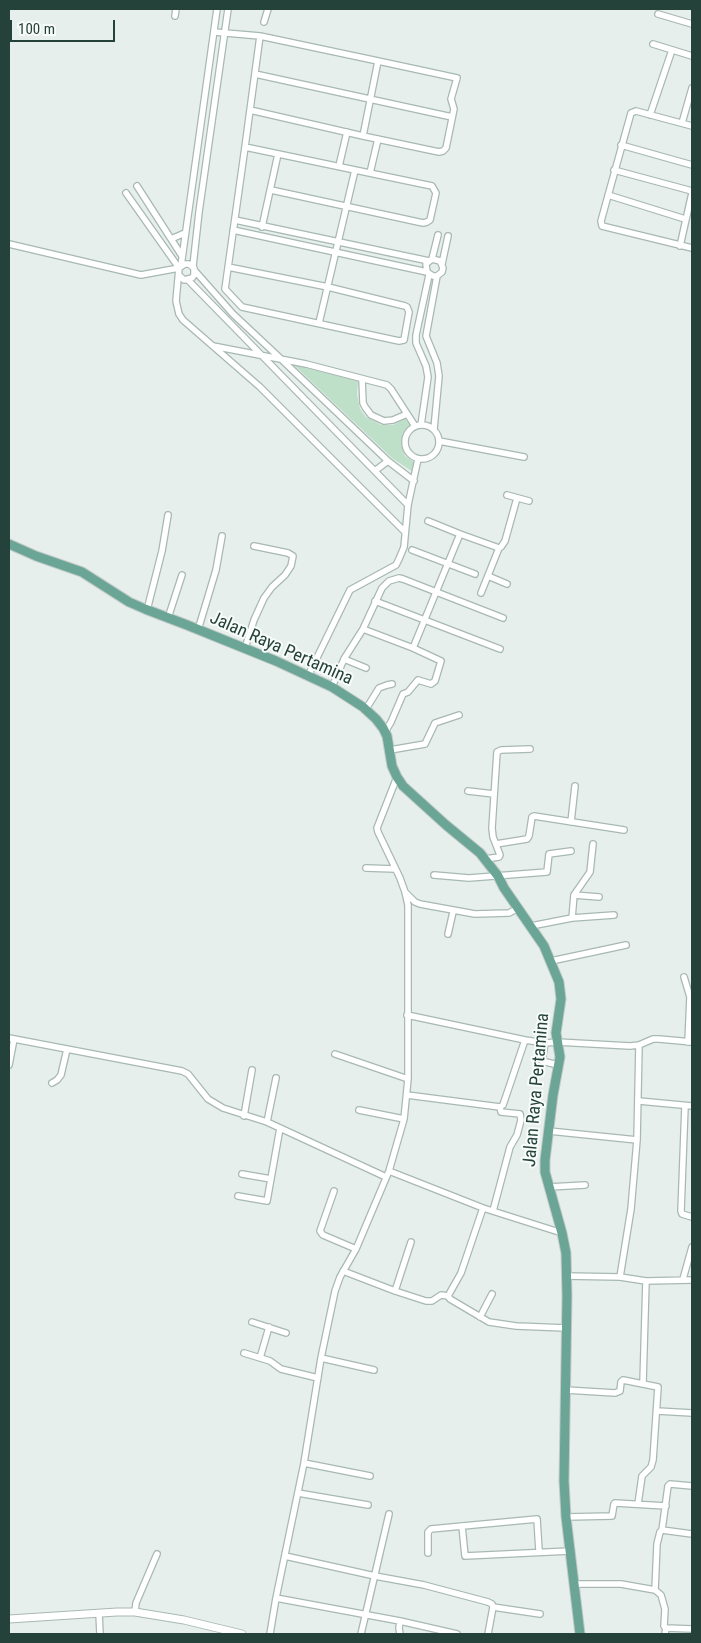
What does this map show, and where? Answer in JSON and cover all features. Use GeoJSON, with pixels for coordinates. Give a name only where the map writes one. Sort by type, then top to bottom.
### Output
{"type":"FeatureCollection","features":[{"type":"Feature","properties":{"kind":"main road","name":"Jalan Raya Pertamina"},"geometry":{"type":"LineString","coordinates":[[9,544],[82,572],[129,602],[147,610],[276,661],[332,687],[366,709],[385,732],[392,766],[403,786],[446,825],[480,852],[544,946],[561,986],[557,1024],[557,1042],[560,1057],[545,1160],[545,1172],[566,1253],[564,1481],[573,1584],[580,1634]]}},
{"type":"Feature","properties":{"kind":"street"},"geometry":{"type":"LineString","coordinates":[[175,16],[176,9]]}},
{"type":"Feature","properties":{"kind":"street"},"geometry":{"type":"LineString","coordinates":[[217,9],[179,275],[176,301],[179,314],[199,335],[260,387],[405,532]]}},
{"type":"Feature","properties":{"kind":"street"},"geometry":{"type":"LineString","coordinates":[[188,280],[192,278],[194,268],[223,33],[228,9]]}},
{"type":"Feature","properties":{"kind":"street"},"geometry":{"type":"LineString","coordinates":[[264,22],[268,9]]}},
{"type":"Feature","properties":{"kind":"street"},"geometry":{"type":"LineString","coordinates":[[658,14],[692,24]]}},
{"type":"Feature","properties":{"kind":"street"},"geometry":{"type":"LineString","coordinates":[[214,32],[260,36],[457,78],[451,99],[454,109],[446,148],[444,151],[439,152],[250,110]]}},
{"type":"Feature","properties":{"kind":"street"},"geometry":{"type":"LineString","coordinates":[[228,267],[328,287],[407,307],[404,340],[398,341],[242,307],[225,289],[233,230],[235,220],[260,36]]}},
{"type":"Feature","properties":{"kind":"street"},"geometry":{"type":"LineString","coordinates":[[653,44],[692,56]]}},
{"type":"Feature","properties":{"kind":"street"},"geometry":{"type":"LineString","coordinates":[[650,115],[672,50]]}},
{"type":"Feature","properties":{"kind":"street"},"geometry":{"type":"LineString","coordinates":[[363,136],[378,61]]}},
{"type":"Feature","properties":{"kind":"street"},"geometry":{"type":"LineString","coordinates":[[255,74],[452,117]]}},
{"type":"Feature","properties":{"kind":"street"},"geometry":{"type":"LineString","coordinates":[[682,123],[692,88]]}},
{"type":"Feature","properties":{"kind":"street"},"geometry":{"type":"LineString","coordinates":[[692,126],[636,110],[631,113],[601,220],[602,226],[692,248]]}},
{"type":"Feature","properties":{"kind":"street"},"geometry":{"type":"LineString","coordinates":[[339,166],[347,132]]}},
{"type":"Feature","properties":{"kind":"street"},"geometry":{"type":"LineString","coordinates":[[370,173],[378,139]]}},
{"type":"Feature","properties":{"kind":"street"},"geometry":{"type":"LineString","coordinates":[[621,145],[692,165]]}},
{"type":"Feature","properties":{"kind":"street"},"geometry":{"type":"LineString","coordinates":[[245,147],[432,186],[436,193],[430,220],[423,223],[271,190]]}},
{"type":"Feature","properties":{"kind":"street"},"geometry":{"type":"LineString","coordinates":[[262,227],[278,154]]}},
{"type":"Feature","properties":{"kind":"street"},"geometry":{"type":"LineString","coordinates":[[319,324],[354,170]]}},
{"type":"Feature","properties":{"kind":"street"},"geometry":{"type":"LineString","coordinates":[[614,170],[692,192],[680,246]]}},
{"type":"Feature","properties":{"kind":"street"},"geometry":{"type":"LineString","coordinates":[[137,186],[182,256]]}},
{"type":"Feature","properties":{"kind":"street"},"geometry":{"type":"LineString","coordinates":[[126,192],[180,267]]}},
{"type":"Feature","properties":{"kind":"street"},"geometry":{"type":"LineString","coordinates":[[608,195],[685,219]]}},
{"type":"Feature","properties":{"kind":"street"},"geometry":{"type":"LineString","coordinates":[[235,220],[338,242],[431,260],[436,259],[442,264]]}},
{"type":"Feature","properties":{"kind":"street"},"geometry":{"type":"LineString","coordinates":[[233,230],[336,251],[437,276]]}},
{"type":"Feature","properties":{"kind":"street"},"geometry":{"type":"LineString","coordinates":[[171,239],[185,233]]}},
{"type":"Feature","properties":{"kind":"street"},"geometry":{"type":"LineString","coordinates":[[421,425],[428,377],[426,366],[416,343],[416,335],[428,273],[426,264],[431,260],[438,235]]}},
{"type":"Feature","properties":{"kind":"street"},"geometry":{"type":"LineString","coordinates":[[434,429],[428,426],[415,426],[407,434],[405,444],[409,454],[418,459],[430,457],[436,453],[439,447],[440,441],[434,429],[439,376],[437,363],[426,336],[437,276],[442,272],[448,236]]}},
{"type":"Feature","properties":{"kind":"street"},"geometry":{"type":"LineString","coordinates":[[9,244],[141,275],[180,267],[185,264],[194,268],[234,314],[388,461],[414,480]]}},
{"type":"Feature","properties":{"kind":"street"},"geometry":{"type":"LineString","coordinates":[[179,275],[184,280],[188,280],[376,470],[408,505]]}},
{"type":"Feature","properties":{"kind":"street"},"geometry":{"type":"LineString","coordinates":[[212,345],[281,359],[387,385],[415,426]]}},
{"type":"Feature","properties":{"kind":"street"},"geometry":{"type":"LineString","coordinates":[[362,379],[365,407],[371,415],[384,421],[407,414]]}},
{"type":"Feature","properties":{"kind":"street"},"geometry":{"type":"LineString","coordinates":[[440,441],[524,457]]}},
{"type":"Feature","properties":{"kind":"street"},"geometry":{"type":"LineString","coordinates":[[308,676],[347,594],[353,588],[396,565],[404,547],[408,505],[418,459]]}},
{"type":"Feature","properties":{"kind":"street"},"geometry":{"type":"LineString","coordinates":[[376,470],[388,461]]}},
{"type":"Feature","properties":{"kind":"street"},"geometry":{"type":"LineString","coordinates":[[507,495],[529,501]]}},
{"type":"Feature","properties":{"kind":"street"},"geometry":{"type":"LineString","coordinates":[[481,593],[499,548],[505,541],[517,498]]}},
{"type":"Feature","properties":{"kind":"street"},"geometry":{"type":"LineString","coordinates":[[147,610],[162,551],[168,515]]}},
{"type":"Feature","properties":{"kind":"street"},"geometry":{"type":"LineString","coordinates":[[428,521],[499,548]]}},
{"type":"Feature","properties":{"kind":"street"},"geometry":{"type":"LineString","coordinates":[[413,648],[460,534]]}},
{"type":"Feature","properties":{"kind":"street"},"geometry":{"type":"LineString","coordinates":[[198,630],[216,570],[222,536]]}},
{"type":"Feature","properties":{"kind":"street"},"geometry":{"type":"LineString","coordinates":[[245,648],[254,620],[264,598],[272,587],[285,575],[291,566],[293,556],[288,553],[254,546]]}},
{"type":"Feature","properties":{"kind":"street"},"geometry":{"type":"LineString","coordinates":[[412,550],[475,574]]}},
{"type":"Feature","properties":{"kind":"street"},"geometry":{"type":"LineString","coordinates":[[168,618],[182,575]]}},
{"type":"Feature","properties":{"kind":"street"},"geometry":{"type":"LineString","coordinates":[[488,576],[507,584]]}},
{"type":"Feature","properties":{"kind":"street"},"geometry":{"type":"LineString","coordinates":[[332,687],[344,659],[363,629],[384,585],[396,578],[403,579],[503,618]]}},
{"type":"Feature","properties":{"kind":"street"},"geometry":{"type":"LineString","coordinates":[[375,601],[500,649]]}},
{"type":"Feature","properties":{"kind":"street"},"geometry":{"type":"LineString","coordinates":[[363,629],[441,661],[435,681],[431,684],[418,680],[402,696],[385,732]]}},
{"type":"Feature","properties":{"kind":"street"},"geometry":{"type":"LineString","coordinates":[[344,659],[366,668]]}},
{"type":"Feature","properties":{"kind":"street"},"geometry":{"type":"LineString","coordinates":[[366,709],[380,688],[392,684]]}},
{"type":"Feature","properties":{"kind":"street"},"geometry":{"type":"LineString","coordinates":[[390,750],[425,744],[435,723],[459,715]]}},
{"type":"Feature","properties":{"kind":"street"},"geometry":{"type":"LineString","coordinates":[[485,859],[500,856],[492,828],[497,752],[500,750],[530,749]]}},
{"type":"Feature","properties":{"kind":"street"},"geometry":{"type":"LineString","coordinates":[[270,1634],[304,1463],[321,1358],[335,1291],[343,1271],[356,1249],[387,1174],[404,1119],[408,1080],[408,905],[405,892],[377,828],[397,777]]}},
{"type":"Feature","properties":{"kind":"street"},"geometry":{"type":"LineString","coordinates":[[571,822],[575,786]]}},
{"type":"Feature","properties":{"kind":"street"},"geometry":{"type":"LineString","coordinates":[[468,791],[494,794]]}},
{"type":"Feature","properties":{"kind":"street"},"geometry":{"type":"LineString","coordinates":[[496,844],[527,839],[533,817],[624,830]]}},
{"type":"Feature","properties":{"kind":"street"},"geometry":{"type":"LineString","coordinates":[[572,918],[574,895],[590,872],[594,844]]}},
{"type":"Feature","properties":{"kind":"street"},"geometry":{"type":"LineString","coordinates":[[434,875],[469,878],[547,872],[549,854],[571,851]]}},
{"type":"Feature","properties":{"kind":"street"},"geometry":{"type":"LineString","coordinates":[[366,868],[395,868]]}},
{"type":"Feature","properties":{"kind":"street"},"geometry":{"type":"LineString","coordinates":[[405,892],[415,902],[453,912],[475,914],[509,913],[518,908]]}},
{"type":"Feature","properties":{"kind":"street"},"geometry":{"type":"LineString","coordinates":[[574,895],[599,897]]}},
{"type":"Feature","properties":{"kind":"street"},"geometry":{"type":"LineString","coordinates":[[448,934],[453,912]]}},
{"type":"Feature","properties":{"kind":"street"},"geometry":{"type":"LineString","coordinates":[[531,926],[572,918],[614,915]]}},
{"type":"Feature","properties":{"kind":"street"},"geometry":{"type":"LineString","coordinates":[[551,961],[626,945]]}},
{"type":"Feature","properties":{"kind":"street"},"geometry":{"type":"LineString","coordinates":[[407,1015],[545,1043],[639,1045],[653,1039],[690,1042],[690,997],[684,977]]}},
{"type":"Feature","properties":{"kind":"street"},"geometry":{"type":"LineString","coordinates":[[9,1065],[11,1039],[182,1071],[188,1074],[208,1099],[223,1108],[267,1122],[300,1139],[387,1174],[483,1208],[562,1233]]}},
{"type":"Feature","properties":{"kind":"street"},"geometry":{"type":"LineString","coordinates":[[500,1108],[503,1105],[525,1040]]}},
{"type":"Feature","properties":{"kind":"street"},"geometry":{"type":"LineString","coordinates":[[545,1043],[542,1061],[558,1065]]}},
{"type":"Feature","properties":{"kind":"street"},"geometry":{"type":"LineString","coordinates":[[620,1277],[631,1209],[637,1140],[639,1045]]}},
{"type":"Feature","properties":{"kind":"street"},"geometry":{"type":"LineString","coordinates":[[52,1083],[61,1075],[68,1049]]}},
{"type":"Feature","properties":{"kind":"street"},"geometry":{"type":"LineString","coordinates":[[335,1054],[408,1080]]}},
{"type":"Feature","properties":{"kind":"street"},"geometry":{"type":"LineString","coordinates":[[244,1116],[252,1070]]}},
{"type":"Feature","properties":{"kind":"street"},"geometry":{"type":"LineString","coordinates":[[267,1122],[276,1078]]}},
{"type":"Feature","properties":{"kind":"street"},"geometry":{"type":"LineString","coordinates":[[407,1095],[500,1108],[501,1112],[520,1114],[521,1120],[517,1136],[510,1148],[493,1211]]}},
{"type":"Feature","properties":{"kind":"street"},"geometry":{"type":"LineString","coordinates":[[639,1102],[692,1106]]}},
{"type":"Feature","properties":{"kind":"street"},"geometry":{"type":"LineString","coordinates":[[685,1106],[681,1211],[682,1214],[692,1218]]}},
{"type":"Feature","properties":{"kind":"street"},"geometry":{"type":"LineString","coordinates":[[359,1110],[404,1119]]}},
{"type":"Feature","properties":{"kind":"street"},"geometry":{"type":"LineString","coordinates":[[238,1196],[267,1201],[280,1128]]}},
{"type":"Feature","properties":{"kind":"street"},"geometry":{"type":"LineString","coordinates":[[549,1131],[637,1140]]}},
{"type":"Feature","properties":{"kind":"street"},"geometry":{"type":"LineString","coordinates":[[242,1174],[271,1179]]}},
{"type":"Feature","properties":{"kind":"street"},"geometry":{"type":"LineString","coordinates":[[548,1187],[585,1185]]}},
{"type":"Feature","properties":{"kind":"street"},"geometry":{"type":"LineString","coordinates":[[334,1191],[320,1232],[356,1249]]}},
{"type":"Feature","properties":{"kind":"street"},"geometry":{"type":"LineString","coordinates":[[448,1296],[461,1273],[483,1208]]}},
{"type":"Feature","properties":{"kind":"street"},"geometry":{"type":"LineString","coordinates":[[394,1291],[411,1242]]}},
{"type":"Feature","properties":{"kind":"street"},"geometry":{"type":"LineString","coordinates":[[683,1279],[692,1247]]}},
{"type":"Feature","properties":{"kind":"street"},"geometry":{"type":"LineString","coordinates":[[343,1271],[426,1301],[432,1301],[441,1295],[448,1296],[489,1322],[505,1325],[566,1328]]}},
{"type":"Feature","properties":{"kind":"street"},"geometry":{"type":"LineString","coordinates":[[565,1276],[620,1277],[646,1281],[692,1280]]}},
{"type":"Feature","properties":{"kind":"street"},"geometry":{"type":"LineString","coordinates":[[643,1383],[646,1281]]}},
{"type":"Feature","properties":{"kind":"street"},"geometry":{"type":"LineString","coordinates":[[480,1317],[492,1294]]}},
{"type":"Feature","properties":{"kind":"street"},"geometry":{"type":"LineString","coordinates":[[252,1322],[286,1332]]}},
{"type":"Feature","properties":{"kind":"street"},"geometry":{"type":"LineString","coordinates":[[260,1358],[269,1327]]}},
{"type":"Feature","properties":{"kind":"street"},"geometry":{"type":"LineString","coordinates":[[244,1353],[271,1362],[281,1369],[318,1378]]}},
{"type":"Feature","properties":{"kind":"street"},"geometry":{"type":"LineString","coordinates":[[321,1358],[374,1370]]}},
{"type":"Feature","properties":{"kind":"street"},"geometry":{"type":"LineString","coordinates":[[566,1390],[615,1393],[620,1391],[622,1380],[658,1387],[653,1460],[651,1467],[642,1476],[638,1504]]}},
{"type":"Feature","properties":{"kind":"street"},"geometry":{"type":"LineString","coordinates":[[657,1411],[692,1413]]}},
{"type":"Feature","properties":{"kind":"street"},"geometry":{"type":"LineString","coordinates":[[304,1463],[370,1476]]}},
{"type":"Feature","properties":{"kind":"street"},"geometry":{"type":"LineString","coordinates":[[655,1590],[657,1544],[662,1530],[669,1484],[692,1486]]}},
{"type":"Feature","properties":{"kind":"street"},"geometry":{"type":"LineString","coordinates":[[298,1493],[368,1505]]}},
{"type":"Feature","properties":{"kind":"street"},"geometry":{"type":"LineString","coordinates":[[566,1517],[612,1516],[614,1503],[666,1506]]}},
{"type":"Feature","properties":{"kind":"street"},"geometry":{"type":"LineString","coordinates":[[361,1634],[389,1514]]}},
{"type":"Feature","properties":{"kind":"street"},"geometry":{"type":"LineString","coordinates":[[428,1553],[429,1529],[537,1519],[539,1551]]}},
{"type":"Feature","properties":{"kind":"street"},"geometry":{"type":"LineString","coordinates":[[462,1526],[465,1556],[570,1550]]}},
{"type":"Feature","properties":{"kind":"street"},"geometry":{"type":"LineString","coordinates":[[662,1530],[692,1534]]}},
{"type":"Feature","properties":{"kind":"street"},"geometry":{"type":"LineString","coordinates":[[135,1612],[136,1604],[157,1554]]}},
{"type":"Feature","properties":{"kind":"street"},"geometry":{"type":"LineString","coordinates":[[285,1556],[442,1590],[488,1602],[493,1607],[540,1614]]}},
{"type":"Feature","properties":{"kind":"street"},"geometry":{"type":"LineString","coordinates":[[573,1584],[621,1584],[655,1590],[661,1595],[665,1609],[664,1626],[666,1631],[692,1629]]}},
{"type":"Feature","properties":{"kind":"street"},"geometry":{"type":"LineString","coordinates":[[276,1598],[457,1634]]}},
{"type":"Feature","properties":{"kind":"street"},"geometry":{"type":"LineString","coordinates":[[488,1634],[493,1607]]}},
{"type":"Feature","properties":{"kind":"street"},"geometry":{"type":"LineString","coordinates":[[9,1619],[99,1616],[135,1612],[184,1620],[242,1634]]}},
{"type":"Feature","properties":{"kind":"street"},"geometry":{"type":"LineString","coordinates":[[99,1616],[100,1634]]}},
{"type":"Feature","properties":{"kind":"street"},"geometry":{"type":"LineString","coordinates":[[400,1622],[398,1628],[400,1634]]}},
{"type":"Feature","properties":{"kind":"green space"},"geometry":{"type":"Polygon","coordinates":[[[294,365],[358,381],[357,394],[360,409],[366,417],[381,425],[393,425],[405,419],[410,425],[402,434],[401,445],[405,456],[414,462],[413,472],[392,458],[294,365]]]}}]}
